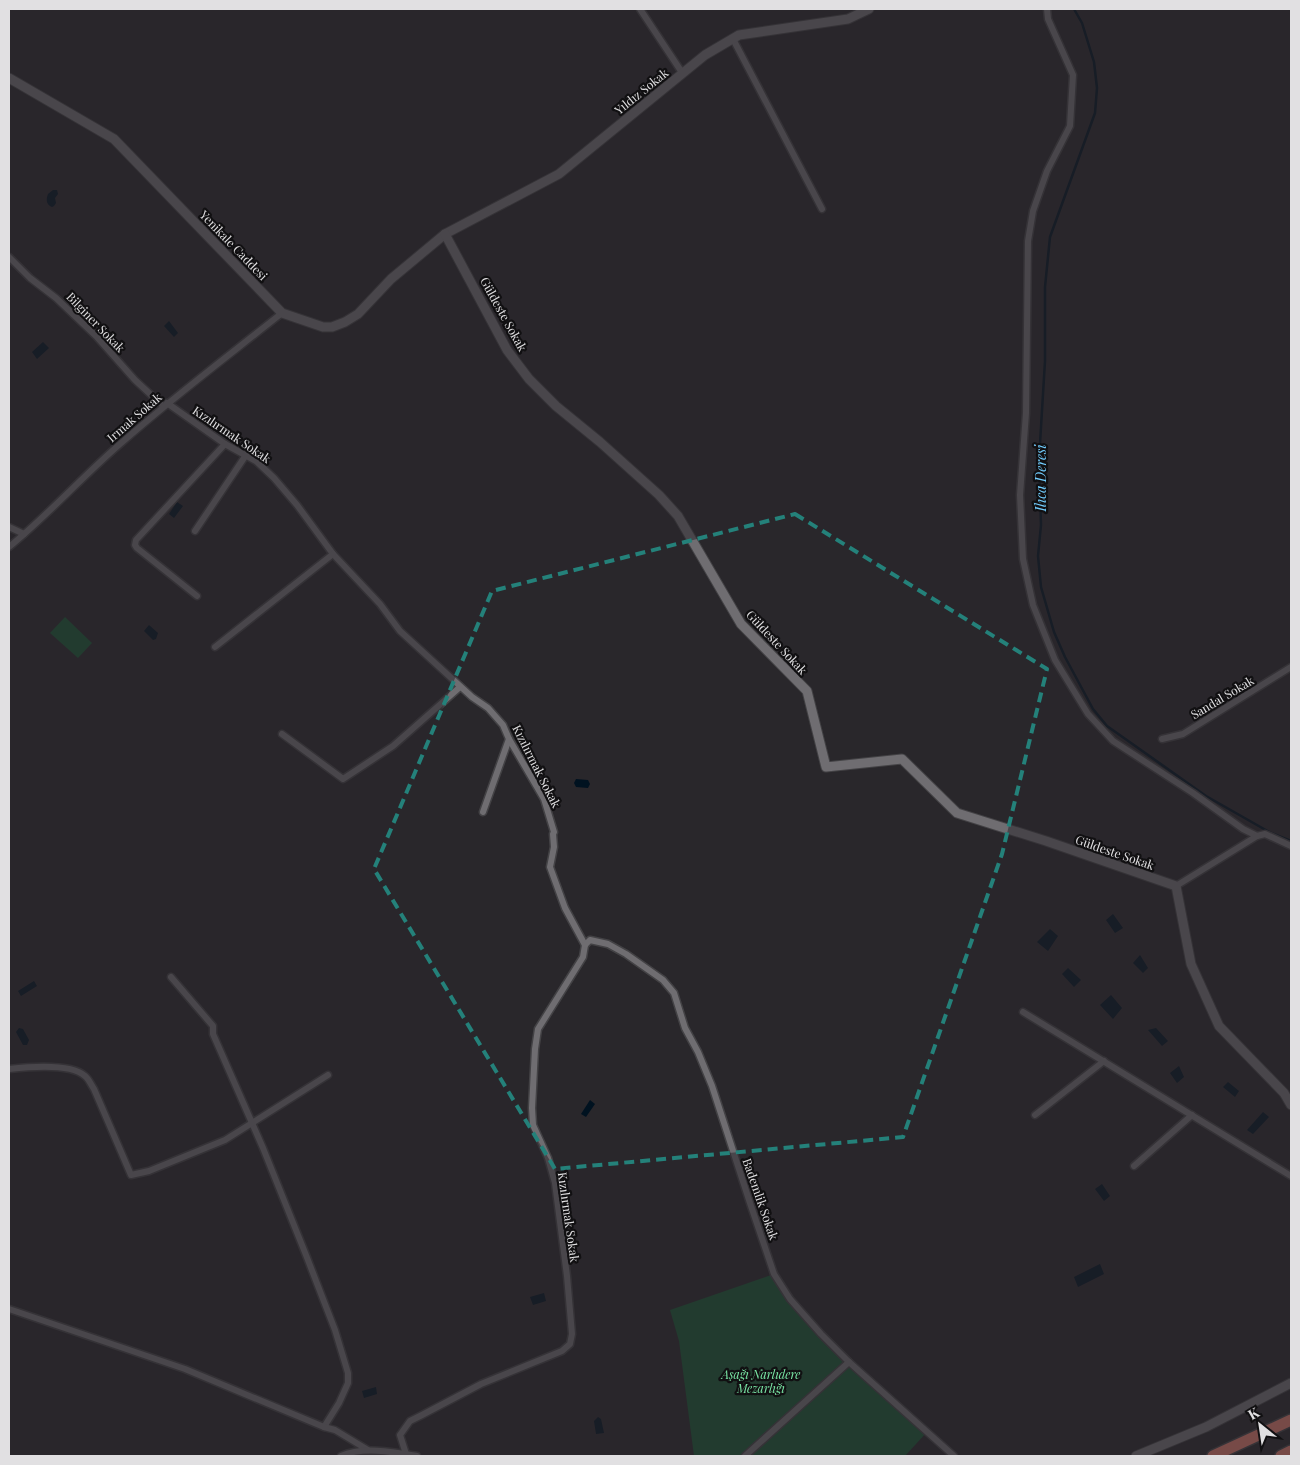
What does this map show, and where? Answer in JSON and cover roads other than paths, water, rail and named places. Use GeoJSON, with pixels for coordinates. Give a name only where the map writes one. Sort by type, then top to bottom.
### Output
{"type":"FeatureCollection","features":[{"type":"Feature","properties":{"kind":"highway"},"geometry":{"type":"LineString","coordinates":[[1213,1456],[1291,1420]]}},
{"type":"Feature","properties":{"kind":"highway"},"geometry":{"type":"LineString","coordinates":[[1281,1456],[1291,1451]]}},
{"type":"Feature","properties":{"kind":"street"},"geometry":{"type":"LineString","coordinates":[[640,9],[683,74]]}},
{"type":"Feature","properties":{"kind":"street","name":"Yıldız Sokak"},"geometry":{"type":"LineString","coordinates":[[445,234],[559,174],[705,56],[739,35],[848,19],[869,9]]}},
{"type":"Feature","properties":{"kind":"street"},"geometry":{"type":"LineString","coordinates":[[1047,9],[1048,19],[1073,75],[1070,126],[1048,171],[1033,211],[1028,241],[1026,413],[1020,495],[1023,560],[1033,605],[1055,660],[1088,714],[1113,741],[1193,793],[1243,829],[1257,836]]}},
{"type":"Feature","properties":{"kind":"street"},"geometry":{"type":"LineString","coordinates":[[733,39],[822,209]]}},
{"type":"Feature","properties":{"kind":"street","name":"Yenikale Caddesi"},"geometry":{"type":"LineString","coordinates":[[9,78],[114,139],[282,313],[323,327],[332,327],[346,322],[358,314],[391,279],[445,234]]}},
{"type":"Feature","properties":{"kind":"street","name":"Güldeste Sokak"},"geometry":{"type":"LineString","coordinates":[[445,234],[508,350],[529,379],[556,406],[600,442],[658,495],[678,516],[741,624],[807,692],[826,767],[902,759],[957,812],[1176,886]]}},
{"type":"Feature","properties":{"kind":"street","name":"Bilginer Sokak"},"geometry":{"type":"LineString","coordinates":[[9,257],[96,336],[135,380],[165,404]]}},
{"type":"Feature","properties":{"kind":"street","name":"Irmak Sokak"},"geometry":{"type":"LineString","coordinates":[[9,547],[40,521],[68,492],[165,404],[282,313]]}},
{"type":"Feature","properties":{"kind":"street","name":"Kızılırmak Sokak"},"geometry":{"type":"LineString","coordinates":[[165,404],[256,462],[274,478],[297,505],[333,554],[380,604],[400,631],[504,725],[509,739],[544,799],[554,832],[554,847],[550,867],[565,908],[585,945],[583,957],[538,1029],[532,1108],[532,1125],[548,1158],[554,1183],[568,1285],[572,1334],[570,1344],[562,1351],[482,1384],[410,1422],[400,1435],[406,1454]]}},
{"type":"Feature","properties":{"kind":"street"},"geometry":{"type":"LineString","coordinates":[[197,596],[137,548],[135,544],[136,540],[225,444]]}},
{"type":"Feature","properties":{"kind":"street"},"geometry":{"type":"LineString","coordinates":[[195,531],[246,456]]}},
{"type":"Feature","properties":{"kind":"street"},"geometry":{"type":"LineString","coordinates":[[9,527],[24,534]]}},
{"type":"Feature","properties":{"kind":"street"},"geometry":{"type":"LineString","coordinates":[[215,647],[333,554]]}},
{"type":"Feature","properties":{"kind":"street","name":"Sandal Sokak"},"geometry":{"type":"LineString","coordinates":[[1162,740],[1183,734],[1291,667]]}},
{"type":"Feature","properties":{"kind":"street"},"geometry":{"type":"LineString","coordinates":[[282,734],[343,779],[393,746],[460,687]]}},
{"type":"Feature","properties":{"kind":"street"},"geometry":{"type":"LineString","coordinates":[[483,812],[509,739]]}},
{"type":"Feature","properties":{"kind":"street"},"geometry":{"type":"LineString","coordinates":[[1291,846],[1265,834],[1257,836],[1176,886],[1191,964],[1219,1026],[1284,1093],[1291,1105]]}},
{"type":"Feature","properties":{"kind":"street","name":"Bademlik Sokak"},"geometry":{"type":"LineString","coordinates":[[585,945],[590,940],[608,944],[626,954],[662,980],[674,993],[685,1028],[698,1052],[712,1086],[774,1274],[790,1299],[821,1334],[849,1362],[954,1456]]}},
{"type":"Feature","properties":{"kind":"street"},"geometry":{"type":"LineString","coordinates":[[171,978],[213,1026],[213,1034],[263,1148],[335,1330],[348,1373],[348,1384],[324,1427]]}},
{"type":"Feature","properties":{"kind":"street"},"geometry":{"type":"LineString","coordinates":[[1023,1012],[1291,1176]]}},
{"type":"Feature","properties":{"kind":"street"},"geometry":{"type":"LineString","coordinates":[[1035,1115],[1104,1061]]}},
{"type":"Feature","properties":{"kind":"street"},"geometry":{"type":"LineString","coordinates":[[9,1069],[42,1066],[77,1071],[86,1076],[94,1089],[131,1175],[149,1171],[225,1140],[328,1075]]}},
{"type":"Feature","properties":{"kind":"street"},"geometry":{"type":"LineString","coordinates":[[1134,1166],[1192,1115]]}},
{"type":"Feature","properties":{"kind":"street"},"geometry":{"type":"LineString","coordinates":[[9,1309],[185,1369],[335,1430],[368,1450]]}},
{"type":"Feature","properties":{"kind":"street"},"geometry":{"type":"LineString","coordinates":[[745,1456],[849,1362]]}},
{"type":"Feature","properties":{"kind":"street"},"geometry":{"type":"LineString","coordinates":[[1136,1456],[1206,1427],[1291,1383]]}},
{"type":"Feature","properties":{"kind":"street"},"geometry":{"type":"LineString","coordinates":[[340,1456],[349,1452],[368,1450],[418,1456]]}},
{"type":"Feature","properties":{"kind":"water"},"geometry":{"type":"Polygon","coordinates":[[[53,190],[57,190],[58,194],[55,198],[56,203],[52,207],[47,200],[48,194],[53,190]]]}},
{"type":"Feature","properties":{"kind":"water"},"geometry":{"type":"Polygon","coordinates":[[[169,321],[178,333],[174,337],[164,326],[169,321]]]}},
{"type":"Feature","properties":{"kind":"water"},"geometry":{"type":"Polygon","coordinates":[[[43,342],[49,348],[37,359],[32,352],[43,342]]]}},
{"type":"Feature","properties":{"kind":"water"},"geometry":{"type":"Polygon","coordinates":[[[177,502],[183,506],[174,518],[169,514],[177,502]]]}},
{"type":"Feature","properties":{"kind":"water"},"geometry":{"type":"Polygon","coordinates":[[[149,625],[158,633],[156,639],[153,640],[144,631],[149,625]]]}},
{"type":"Feature","properties":{"kind":"water"},"geometry":{"type":"Polygon","coordinates":[[[576,779],[588,780],[590,784],[588,788],[576,787],[574,783],[576,779]]]}},
{"type":"Feature","properties":{"kind":"water"},"geometry":{"type":"Polygon","coordinates":[[[1113,914],[1123,928],[1115,933],[1106,920],[1113,914]]]}},
{"type":"Feature","properties":{"kind":"water"},"geometry":{"type":"Polygon","coordinates":[[[1050,929],[1058,936],[1048,951],[1037,942],[1050,929]]]}},
{"type":"Feature","properties":{"kind":"water"},"geometry":{"type":"Polygon","coordinates":[[[1140,955],[1148,968],[1143,973],[1133,963],[1140,955]]]}},
{"type":"Feature","properties":{"kind":"water"},"geometry":{"type":"Polygon","coordinates":[[[1068,968],[1081,980],[1074,987],[1062,974],[1068,968]]]}},
{"type":"Feature","properties":{"kind":"water"},"geometry":{"type":"Polygon","coordinates":[[[34,981],[37,986],[21,996],[18,991],[34,981]]]}},
{"type":"Feature","properties":{"kind":"water"},"geometry":{"type":"Polygon","coordinates":[[[1111,995],[1122,1008],[1113,1019],[1100,1005],[1111,995]]]}},
{"type":"Feature","properties":{"kind":"water"},"geometry":{"type":"Polygon","coordinates":[[[19,1028],[23,1029],[29,1040],[27,1045],[23,1045],[16,1032],[19,1028]]]}},
{"type":"Feature","properties":{"kind":"water"},"geometry":{"type":"Polygon","coordinates":[[[1156,1028],[1168,1041],[1162,1046],[1148,1030],[1156,1028]]]}},
{"type":"Feature","properties":{"kind":"water"},"geometry":{"type":"Polygon","coordinates":[[[1179,1066],[1184,1077],[1177,1083],[1170,1073],[1179,1066]]]}},
{"type":"Feature","properties":{"kind":"water"},"geometry":{"type":"Polygon","coordinates":[[[1228,1082],[1239,1091],[1235,1097],[1223,1087],[1228,1082]]]}},
{"type":"Feature","properties":{"kind":"water"},"geometry":{"type":"Polygon","coordinates":[[[590,1100],[595,1104],[586,1117],[581,1114],[590,1100]]]}},
{"type":"Feature","properties":{"kind":"water"},"geometry":{"type":"Polygon","coordinates":[[[1263,1112],[1269,1117],[1253,1134],[1247,1130],[1263,1112]]]}},
{"type":"Feature","properties":{"kind":"water"},"geometry":{"type":"Polygon","coordinates":[[[1102,1184],[1110,1196],[1104,1201],[1095,1189],[1102,1184]]]}},
{"type":"Feature","properties":{"kind":"water"},"geometry":{"type":"Polygon","coordinates":[[[1100,1264],[1104,1274],[1078,1287],[1074,1277],[1100,1264]]]}},
{"type":"Feature","properties":{"kind":"water"},"geometry":{"type":"Polygon","coordinates":[[[544,1293],[546,1301],[533,1305],[530,1297],[544,1293]]]}},
{"type":"Feature","properties":{"kind":"water"},"geometry":{"type":"Polygon","coordinates":[[[376,1387],[377,1394],[364,1398],[362,1391],[376,1387]]]}},
{"type":"Feature","properties":{"kind":"water"},"geometry":{"type":"Polygon","coordinates":[[[598,1417],[601,1419],[604,1433],[596,1434],[594,1421],[598,1417]]]}},
{"type":"Feature","properties":{"kind":"waterway","name":"Ilıca Deresi"},"geometry":{"type":"LineString","coordinates":[[1074,9],[1082,23],[1094,62],[1097,88],[1095,113],[1050,237],[1045,287],[1045,361],[1039,460],[1041,525],[1038,556],[1041,587],[1054,632],[1065,657],[1093,709],[1107,726],[1206,796],[1271,833],[1291,841]]}},
{"type":"Feature","properties":{"kind":"park label","name":"Aşağı Narlıdere Mezarlığı"},"geometry":{"type":"Point","coordinates":[761,1381]}}]}
